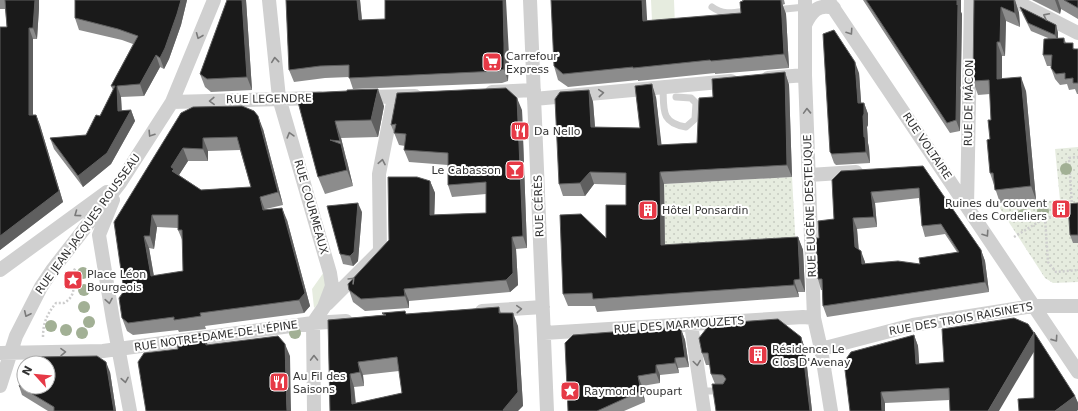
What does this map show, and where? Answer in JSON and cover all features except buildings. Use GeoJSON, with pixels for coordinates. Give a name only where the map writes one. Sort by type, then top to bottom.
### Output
{"type":"FeatureCollection","features":[{"type":"Feature","properties":{"kind":"street","name":"RUE JEAN-JACQUES ROUSSEAU"},"geometry":{"type":"LineString","coordinates":[[0,386],[5,353],[16,336],[41,287],[53,269],[120,183],[172,102],[214,0]]}},
{"type":"Feature","properties":{"kind":"street","name":"RUE COURMEAUX"},"geometry":{"type":"LineString","coordinates":[[269,0],[279,98],[330,273],[332,286],[324,307],[313,323]]}},
{"type":"Feature","properties":{"kind":"street","name":"RUE CÉRÈS"},"geometry":{"type":"LineString","coordinates":[[530,0],[547,411]]}},
{"type":"Feature","properties":{"kind":"street","name":"RUE DE MÂCON"},"geometry":{"type":"LineString","coordinates":[[967,206],[971,0]]}},
{"type":"Feature","properties":{"kind":"street"},"geometry":{"type":"LineString","coordinates":[[1013,0],[1078,33]]}},
{"type":"Feature","properties":{"kind":"street","name":"RUE EUGÈNE DESTEUQUE"},"geometry":{"type":"LineString","coordinates":[[805,3],[814,318],[821,348],[831,411]]}},
{"type":"Feature","properties":{"kind":"street"},"geometry":{"type":"LineString","coordinates":[[805,25],[810,14],[817,8],[831,4]]}},
{"type":"Feature","properties":{"kind":"street","name":"RUE VOLTAIRE"},"geometry":{"type":"LineString","coordinates":[[831,4],[934,167],[967,206],[1078,372]]}},
{"type":"Feature","properties":{"kind":"street"},"geometry":{"type":"LineString","coordinates":[[758,79],[806,75]]}},
{"type":"Feature","properties":{"kind":"street"},"geometry":{"type":"LineString","coordinates":[[480,93],[534,95],[663,88],[742,80]]}},
{"type":"Feature","properties":{"kind":"street"},"geometry":{"type":"LineString","coordinates":[[350,97],[426,95]]}},
{"type":"Feature","properties":{"kind":"street"},"geometry":{"type":"LineString","coordinates":[[324,307],[380,251],[379,174],[394,97]]}},
{"type":"Feature","properties":{"kind":"street","name":"RUE LEGENDRE"},"geometry":{"type":"LineString","coordinates":[[172,102],[279,98],[335,98]]}},
{"type":"Feature","properties":{"kind":"street"},"geometry":{"type":"LineString","coordinates":[[809,175],[870,172]]}},
{"type":"Feature","properties":{"kind":"street"},"geometry":{"type":"LineString","coordinates":[[0,270],[120,183]]}},
{"type":"Feature","properties":{"kind":"street"},"geometry":{"type":"LineString","coordinates":[[120,183],[99,235],[100,252],[130,411]]}},
{"type":"Feature","properties":{"kind":"street","name":"RUE DES TROIS RAISINETS"},"geometry":{"type":"LineString","coordinates":[[821,348],[914,325],[1033,306],[1078,306]]}},
{"type":"Feature","properties":{"kind":"street"},"geometry":{"type":"LineString","coordinates":[[467,312],[543,307]]}},
{"type":"Feature","properties":{"kind":"street","name":"RUE DES MARMOUZETS"},"geometry":{"type":"LineString","coordinates":[[544,333],[803,317],[814,318]]}},
{"type":"Feature","properties":{"kind":"street","name":"RUE NOTRE-DAME-DE-L'ÉPINE"},"geometry":{"type":"LineString","coordinates":[[119,349],[313,323],[357,320]]}},
{"type":"Feature","properties":{"kind":"street"},"geometry":{"type":"LineString","coordinates":[[313,323],[314,411]]}},
{"type":"Feature","properties":{"kind":"street"},"geometry":{"type":"LineString","coordinates":[[691,324],[704,411]]}},
{"type":"Feature","properties":{"kind":"street"},"geometry":{"type":"LineString","coordinates":[[5,353],[103,351],[119,349]]}},
{"type":"Feature","properties":{"kind":"lane"},"geometry":{"type":"LineString","coordinates":[[785,9],[805,3]]}},
{"type":"Feature","properties":{"kind":"lane"},"geometry":{"type":"LineString","coordinates":[[712,7],[719,12],[728,13],[744,11]]}},
{"type":"Feature","properties":{"kind":"lane"},"geometry":{"type":"LineString","coordinates":[[663,88],[663,105],[665,116],[675,125],[686,127],[695,119],[696,103],[691,98],[676,97]]}},
{"type":"Feature","properties":{"kind":"lane"},"geometry":{"type":"LineString","coordinates":[[701,391],[724,390]]}},
{"type":"Feature","properties":{"kind":"path"},"geometry":{"type":"LineString","coordinates":[[1072,207],[1069,158],[1078,157]]}},
{"type":"Feature","properties":{"kind":"path"},"geometry":{"type":"LineString","coordinates":[[1014,237],[1045,218],[1057,216],[1060,207],[1078,206]]}},
{"type":"Feature","properties":{"kind":"path"},"geometry":{"type":"LineString","coordinates":[[1045,218],[1048,262],[1056,272],[1078,270]]}},
{"type":"Feature","properties":{"kind":"path"},"geometry":{"type":"LineString","coordinates":[[43,337],[45,318],[56,304],[64,303],[73,294],[73,284],[69,279],[79,262]]}},
{"type":"Feature","properties":{"kind":"shaded area"},"geometry":{"type":"Polygon","coordinates":[[[651,0],[674,0],[675,27],[652,21],[651,0]]]}},
{"type":"Feature","properties":{"kind":"shaded area"},"geometry":{"type":"Polygon","coordinates":[[[1078,147],[1078,282],[1053,283],[1045,278],[999,207],[1005,204],[1060,200],[1055,149],[1078,147]]]}},
{"type":"Feature","properties":{"kind":"shaded area"},"geometry":{"type":"Polygon","coordinates":[[[792,177],[796,250],[665,258],[664,184],[792,177]]]}},
{"type":"Feature","properties":{"kind":"shaded area"},"geometry":{"type":"Polygon","coordinates":[[[324,272],[324,296],[319,304],[314,308],[312,289],[324,272]]]}},
{"type":"Feature","properties":{"kind":"place","name":"Carrefour Express"},"geometry":{"type":"Point","coordinates":[492,62]}},
{"type":"Feature","properties":{"kind":"place","name":"Da Nello"},"geometry":{"type":"Point","coordinates":[520,131]}},
{"type":"Feature","properties":{"kind":"place","name":"Le Cabasson"},"geometry":{"type":"Point","coordinates":[515,170]}},
{"type":"Feature","properties":{"kind":"place","name":"Ruines du couvent des Cordeliers"},"geometry":{"type":"Point","coordinates":[1061,209]}},
{"type":"Feature","properties":{"kind":"place","name":"Hôtel Ponsardin"},"geometry":{"type":"Point","coordinates":[648,210]}},
{"type":"Feature","properties":{"kind":"place","name":"Place Léon Bourgeois"},"geometry":{"type":"Point","coordinates":[73,280]}},
{"type":"Feature","properties":{"kind":"place","name":"Résidence Le Clos D'Avenay"},"geometry":{"type":"Point","coordinates":[758,355]}},
{"type":"Feature","properties":{"kind":"place","name":"Au Fil des Saisons"},"geometry":{"type":"Point","coordinates":[279,382]}},
{"type":"Feature","properties":{"kind":"place","name":"Raymond Poupart"},"geometry":{"type":"Point","coordinates":[570,391]}}]}
